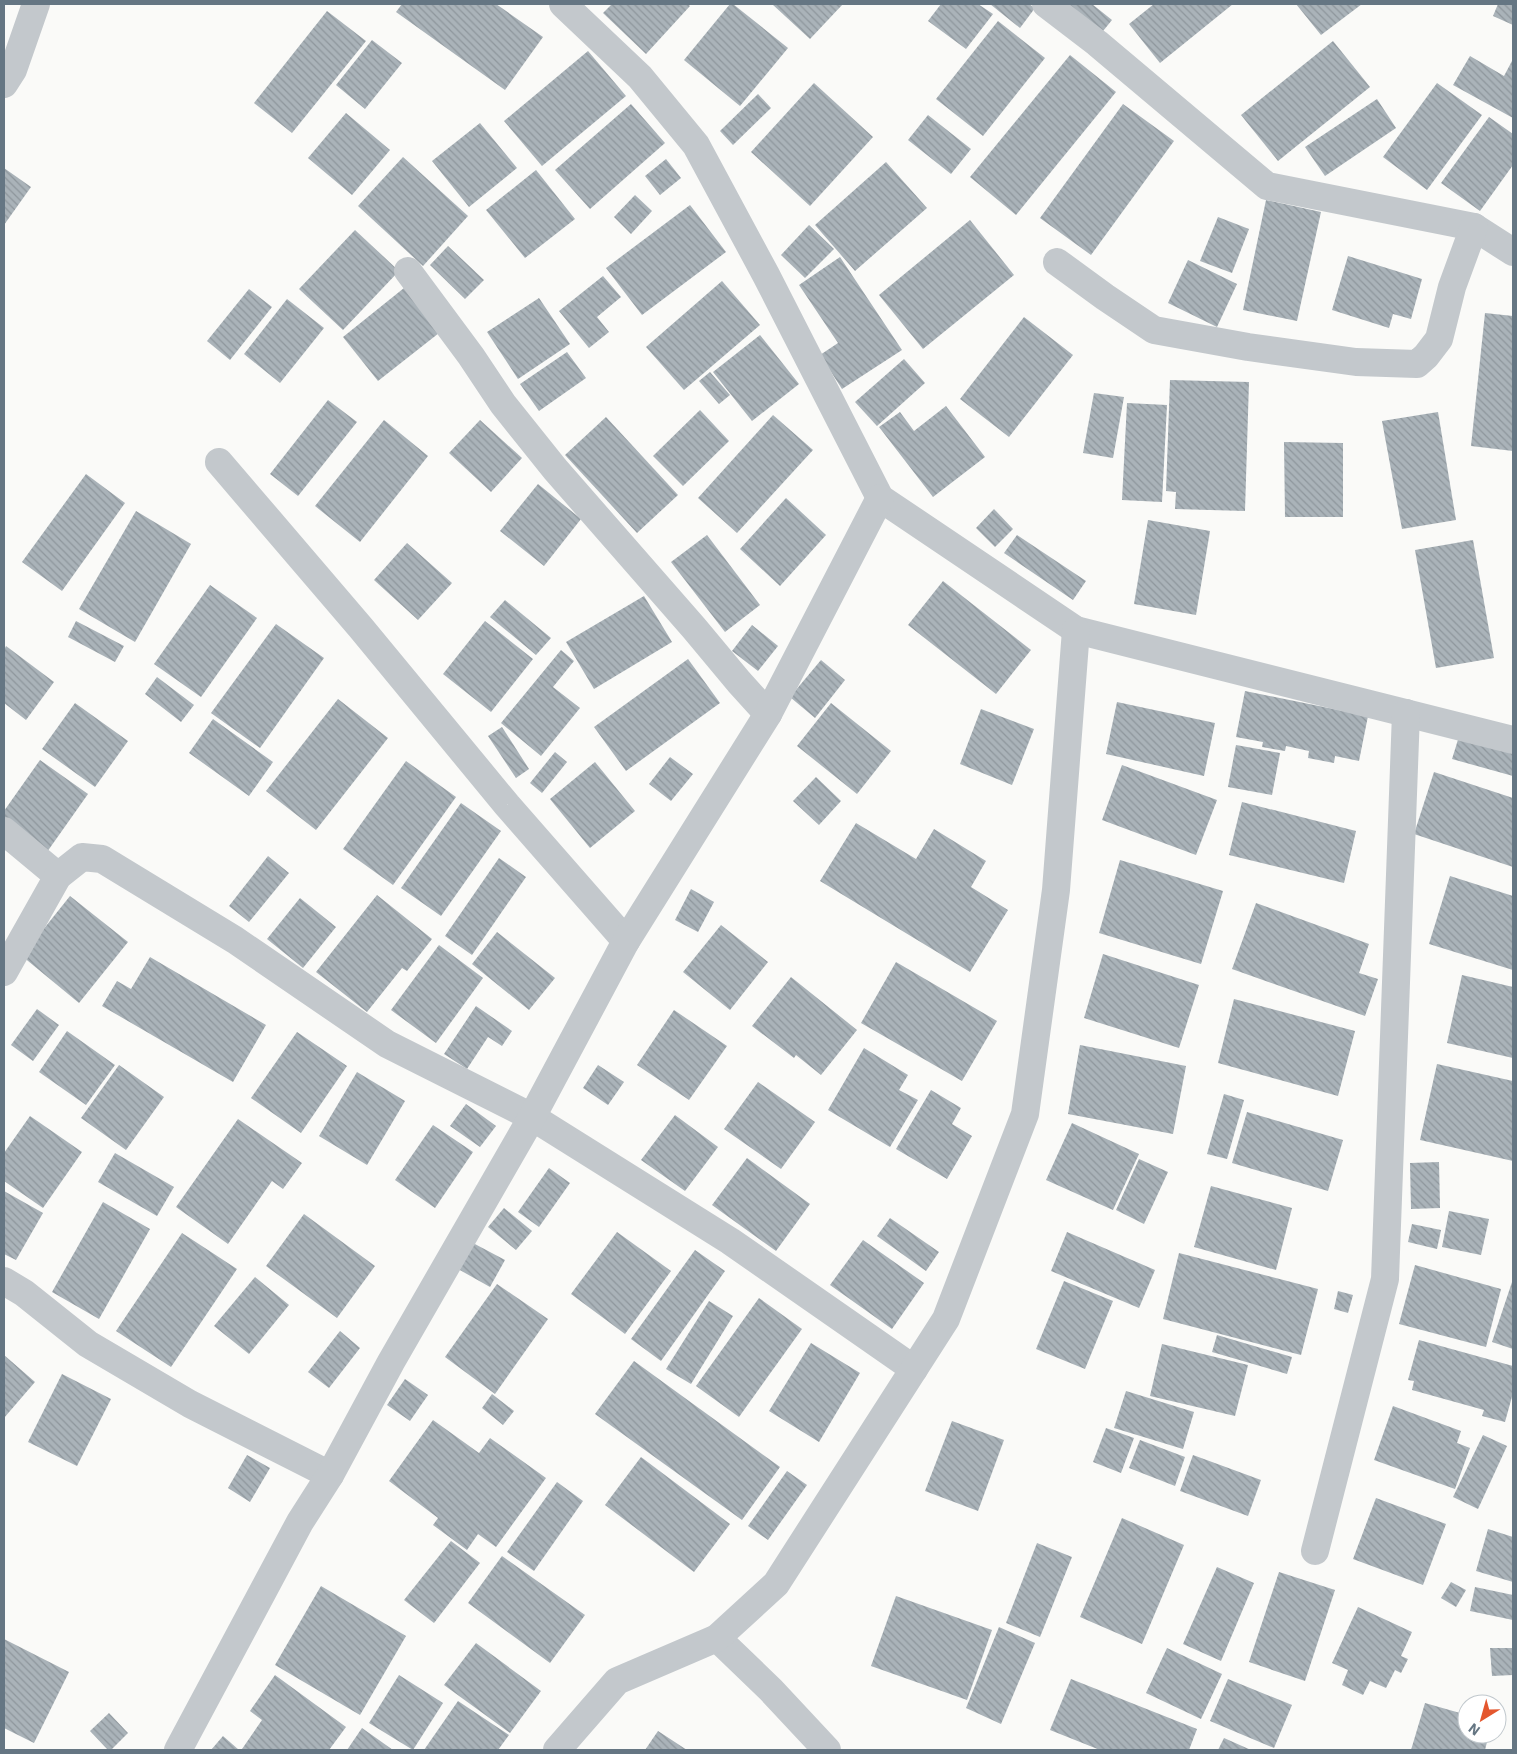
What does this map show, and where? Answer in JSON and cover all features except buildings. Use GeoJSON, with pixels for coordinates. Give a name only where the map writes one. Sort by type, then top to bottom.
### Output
{"type":"FeatureCollection","features":[{"type":"Feature","properties":{"kind":"street"},"geometry":{"type":"LineString","coordinates":[[4,84],[13,70],[36,4]]}},
{"type":"Feature","properties":{"kind":"street"},"geometry":{"type":"LineString","coordinates":[[563,4],[640,77],[696,145],[766,275],[880,498],[1076,630],[1513,740]]}},
{"type":"Feature","properties":{"kind":"street"},"geometry":{"type":"LineString","coordinates":[[1046,4],[1097,43],[1267,186],[1474,227],[1513,252]]}},
{"type":"Feature","properties":{"kind":"street"},"geometry":{"type":"LineString","coordinates":[[1058,262],[1104,297],[1154,330],[1248,347],[1356,362],[1417,364],[1439,339],[1452,288],[1474,227]]}},
{"type":"Feature","properties":{"kind":"street"},"geometry":{"type":"LineString","coordinates":[[408,271],[471,356],[503,404],[555,469],[768,714]]}},
{"type":"Feature","properties":{"kind":"street"},"geometry":{"type":"LineString","coordinates":[[219,462],[361,628],[507,805],[626,942]]}},
{"type":"Feature","properties":{"kind":"street"},"geometry":{"type":"LineString","coordinates":[[178,1750],[300,1522],[330,1475],[391,1362],[532,1117],[626,942],[768,714],[880,498]]}},
{"type":"Feature","properties":{"kind":"street"},"geometry":{"type":"LineString","coordinates":[[557,1750],[617,1681],[717,1638],[776,1584],[946,1319],[1025,1114],[1056,890],[1076,630]]}},
{"type":"Feature","properties":{"kind":"street"},"geometry":{"type":"LineString","coordinates":[[1315,1551],[1385,1279],[1406,713]]}},
{"type":"Feature","properties":{"kind":"street"},"geometry":{"type":"LineString","coordinates":[[4,831],[58,876]]}},
{"type":"Feature","properties":{"kind":"street"},"geometry":{"type":"LineString","coordinates":[[4,972],[58,876],[82,857],[102,860],[236,940],[387,1044],[532,1117],[730,1241],[914,1369]]}},
{"type":"Feature","properties":{"kind":"street"},"geometry":{"type":"LineString","coordinates":[[4,1281],[24,1293],[88,1344],[190,1404],[330,1475]]}},
{"type":"Feature","properties":{"kind":"street"},"geometry":{"type":"LineString","coordinates":[[717,1638],[771,1690],[827,1750]]}}]}
